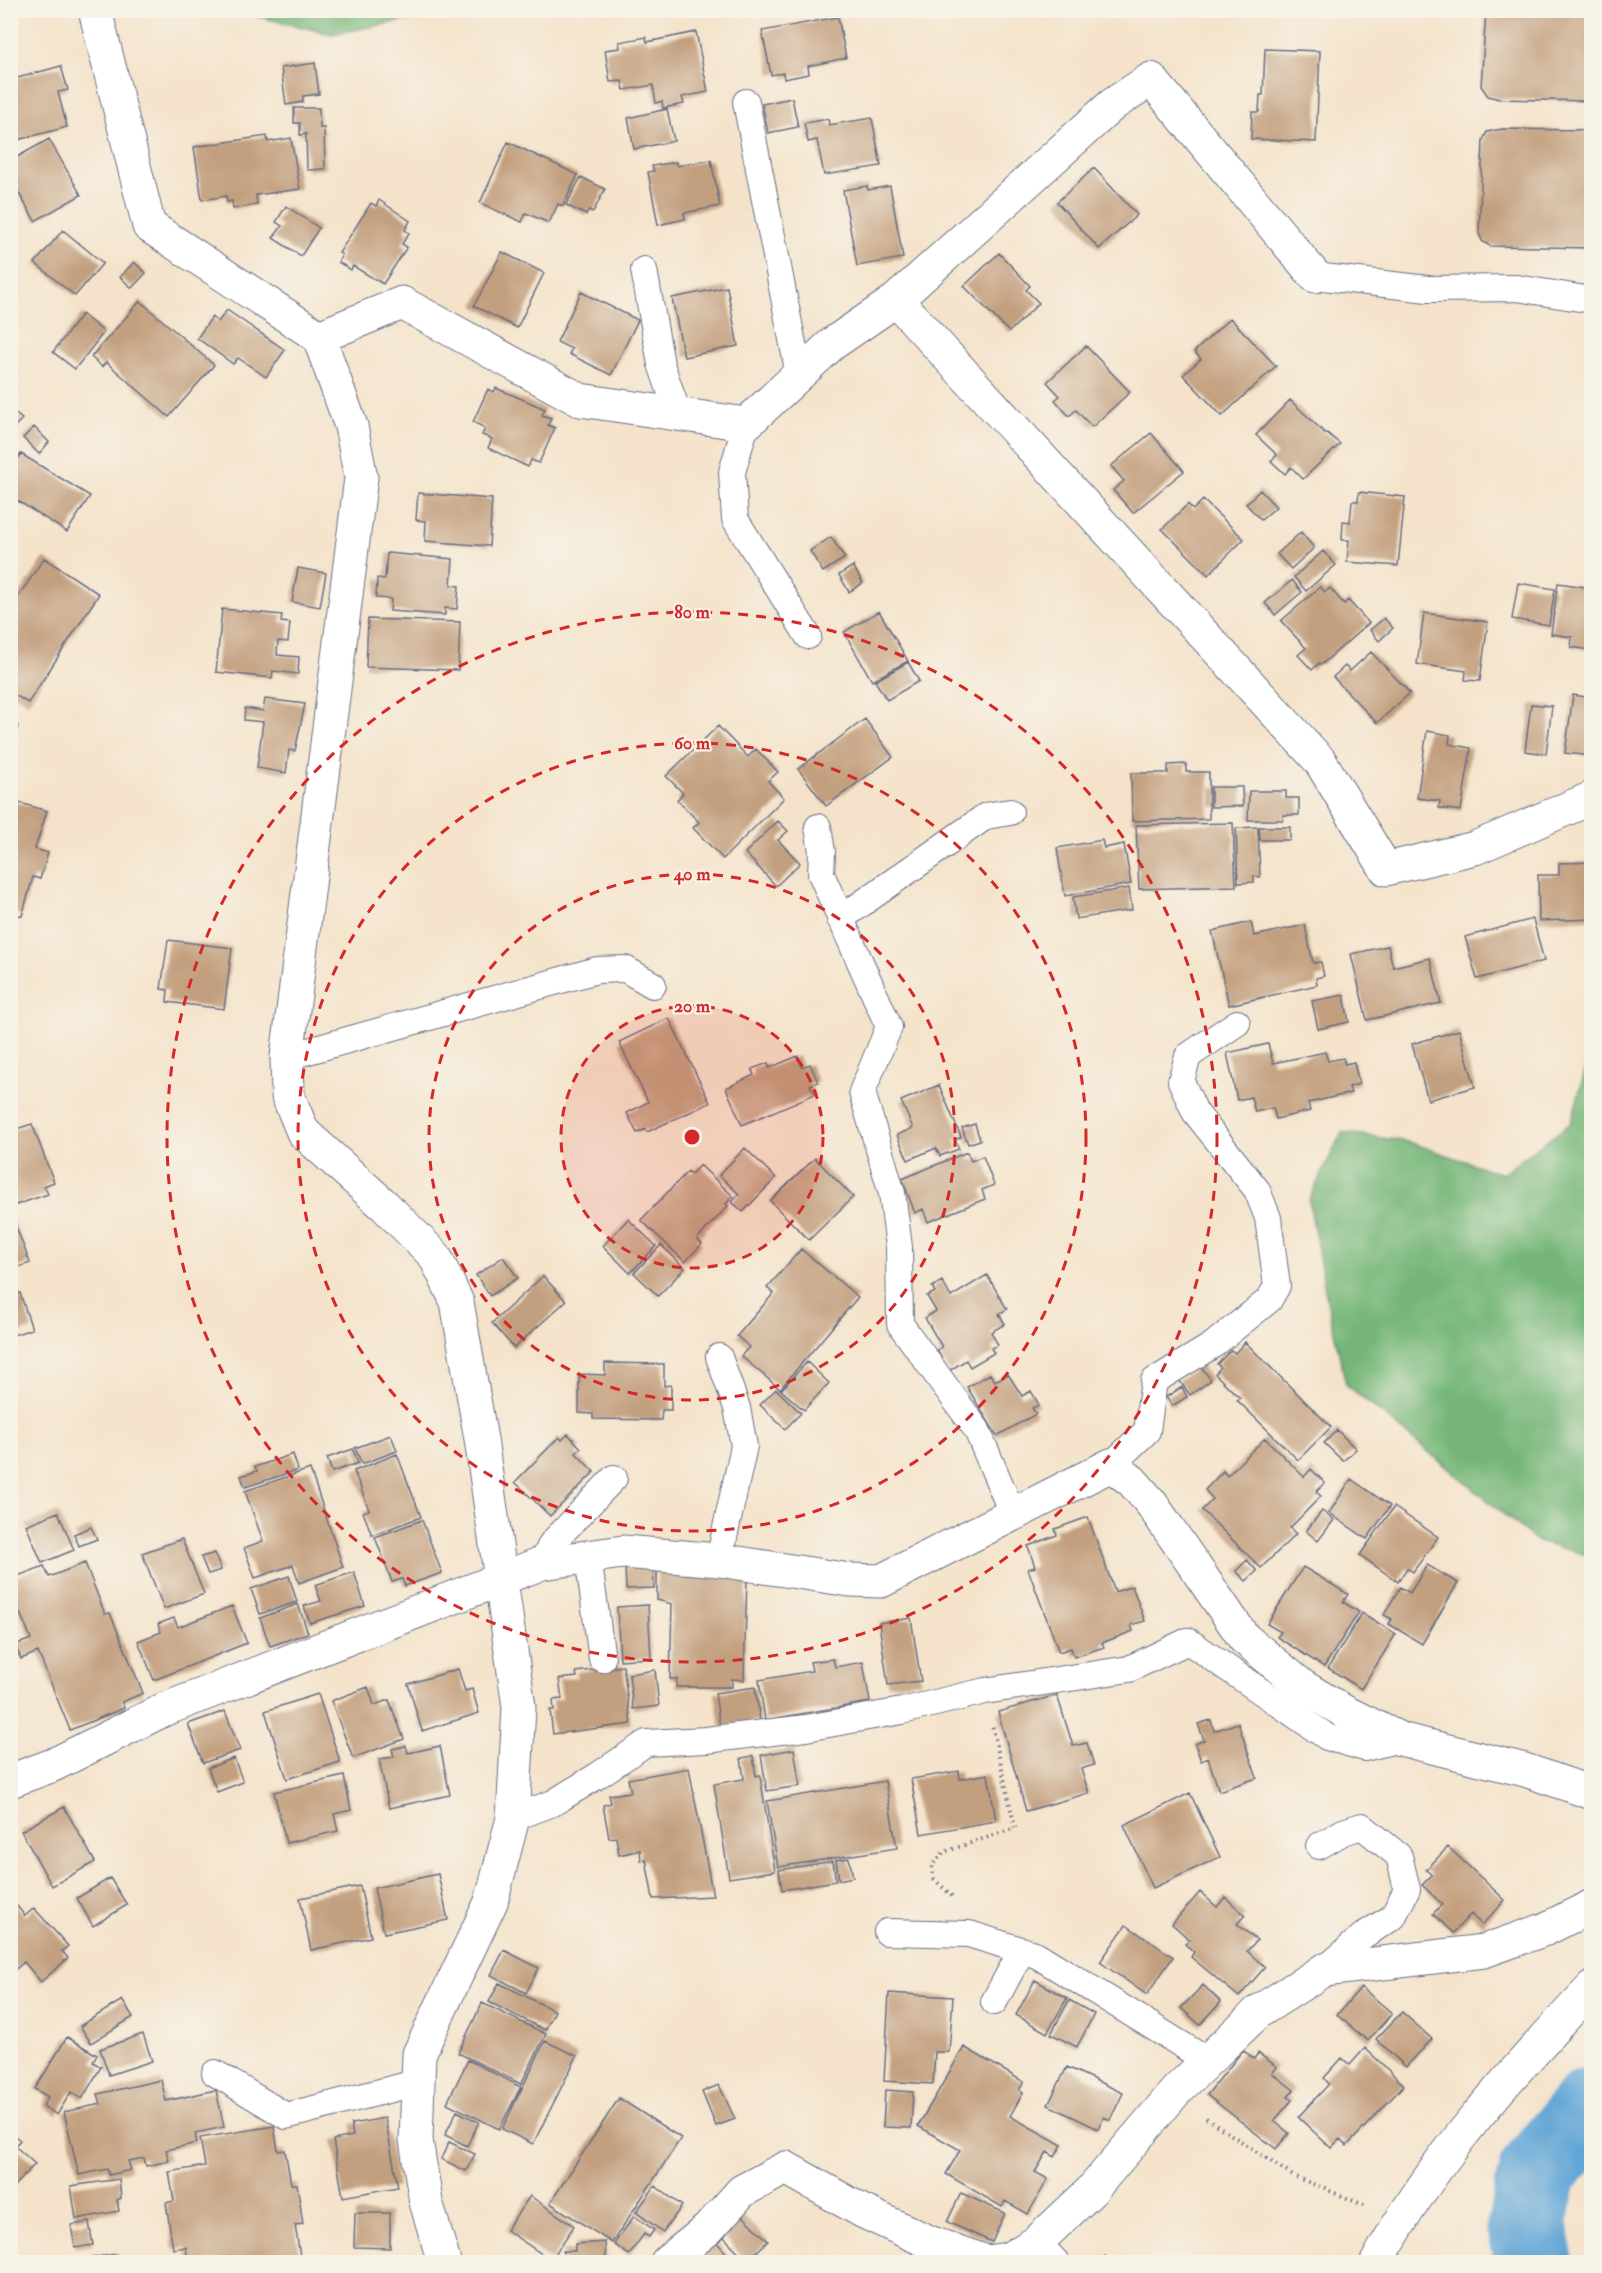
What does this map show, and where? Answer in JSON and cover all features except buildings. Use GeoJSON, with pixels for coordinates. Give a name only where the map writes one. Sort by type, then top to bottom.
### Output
{"type":"FeatureCollection","features":[{"type":"Feature","properties":{"kind":"street"},"geometry":{"type":"LineString","coordinates":[[95,10],[149,226],[319,337],[351,426],[361,477],[286,1057],[288,1096],[303,1132],[385,1206],[435,1256],[457,1302],[481,1439],[499,1580],[519,1707],[513,1818],[491,1902],[419,2054],[416,2140],[426,2202],[444,2262]]}},
{"type":"Feature","properties":{"kind":"street"},"geometry":{"type":"LineString","coordinates":[[319,337],[402,303],[580,400],[746,424],[832,344],[896,300],[1112,105],[1151,79],[1315,276]]}},
{"type":"Feature","properties":{"kind":"street"},"geometry":{"type":"LineString","coordinates":[[896,300],[1320,761],[1386,869],[1475,848],[1592,798]]}},
{"type":"Feature","properties":{"kind":"street"},"geometry":{"type":"LineString","coordinates":[[10,1780],[53,1765],[163,1710],[542,1563],[624,1552],[719,1560],[850,1580],[881,1581],[1111,1465],[1132,1481],[1151,1503],[1244,1638],[1302,1686],[1345,1712],[1400,1739],[1525,1770],[1592,1793]]}},
{"type":"Feature","properties":{"kind":"street"},"geometry":{"type":"LineString","coordinates":[[667,2262],[708,2229],[742,2192],[786,2168],[862,2211],[966,2257],[987,2262],[1046,2252],[1090,2191],[1176,2091],[1258,2012],[1324,1970],[1484,1951],[1545,1929],[1592,1906]]}},
{"type":"Feature","properties":{"kind":"street"},"geometry":{"type":"LineString","coordinates":[[1377,2262],[1400,2222],[1466,2129],[1523,2061],[1592,1988]]}},
{"type":"Feature","properties":{"kind":"lane"},"geometry":{"type":"LineString","coordinates":[[746,102],[799,375]]}},
{"type":"Feature","properties":{"kind":"lane"},"geometry":{"type":"LineString","coordinates":[[644,270],[661,364],[678,414]]}},
{"type":"Feature","properties":{"kind":"lane"},"geometry":{"type":"LineString","coordinates":[[1315,276],[1428,289],[1517,288],[1592,300]]}},
{"type":"Feature","properties":{"kind":"lane"},"geometry":{"type":"LineString","coordinates":[[746,424],[732,472],[735,519],[808,636]]}},
{"type":"Feature","properties":{"kind":"lane"},"geometry":{"type":"LineString","coordinates":[[840,920],[986,816],[1010,812]]}},
{"type":"Feature","properties":{"kind":"lane"},"geometry":{"type":"LineString","coordinates":[[818,827],[822,852],[821,874],[890,1027],[862,1092],[892,1193],[899,1246],[900,1324],[977,1430],[1013,1515]]}},
{"type":"Feature","properties":{"kind":"lane"},"geometry":{"type":"LineString","coordinates":[[286,1057],[597,970],[625,969],[653,985]]}},
{"type":"Feature","properties":{"kind":"lane"},"geometry":{"type":"LineString","coordinates":[[1111,1465],[1147,1431],[1154,1380],[1213,1345],[1269,1300],[1277,1286],[1268,1218],[1257,1190],[1195,1113],[1181,1081],[1188,1056],[1237,1023]]}},
{"type":"Feature","properties":{"kind":"lane"},"geometry":{"type":"LineString","coordinates":[[719,1357],[737,1408],[744,1446],[719,1560]]}},
{"type":"Feature","properties":{"kind":"lane"},"geometry":{"type":"LineString","coordinates":[[542,1563],[552,1542],[614,1478]]}},
{"type":"Feature","properties":{"kind":"lane"},"geometry":{"type":"LineString","coordinates":[[588,1557],[602,1659]]}},
{"type":"Feature","properties":{"kind":"lane"},"geometry":{"type":"LineString","coordinates":[[513,1818],[553,1803],[646,1743],[706,1740],[806,1728],[902,1711],[985,1691],[1129,1669],[1188,1641],[1327,1737],[1365,1748],[1400,1739]]}},
{"type":"Feature","properties":{"kind":"lane"},"geometry":{"type":"LineString","coordinates":[[1319,1846],[1343,1832],[1362,1826],[1400,1856],[1407,1889],[1393,1917],[1365,1935],[1324,1970]]}},
{"type":"Feature","properties":{"kind":"lane"},"geometry":{"type":"LineString","coordinates":[[886,1932],[969,1934],[1036,1955],[1208,2061]]}},
{"type":"Feature","properties":{"kind":"lane"},"geometry":{"type":"LineString","coordinates":[[994,2002],[1022,1950]]}},
{"type":"Feature","properties":{"kind":"lane"},"geometry":{"type":"LineString","coordinates":[[214,2073],[286,2116],[419,2082]]}},
{"type":"Feature","properties":{"kind":"path"},"geometry":{"type":"LineString","coordinates":[[957,1901],[933,1878],[932,1865],[944,1852],[1015,1828],[985,1691]]}},
{"type":"Feature","properties":{"kind":"path"},"geometry":{"type":"LineString","coordinates":[[1176,2091],[1215,2126],[1293,2176],[1400,2222]]}},
{"type":"Feature","properties":{"kind":"green space"},"geometry":{"type":"Polygon","coordinates":[[[426,10],[423,17],[332,34],[235,11],[426,10]]]}},
{"type":"Feature","properties":{"kind":"green space"},"geometry":{"type":"Polygon","coordinates":[[[1591,1050],[1591,1556],[1538,1542],[1346,1384],[1327,1301],[1309,1200],[1342,1132],[1409,1142],[1502,1174],[1571,1123],[1591,1050]]]}},
{"type":"Feature","properties":{"kind":"waterway"},"geometry":{"type":"LineString","coordinates":[[1535,2262],[1527,2226],[1538,2172],[1592,2107]]}}]}
